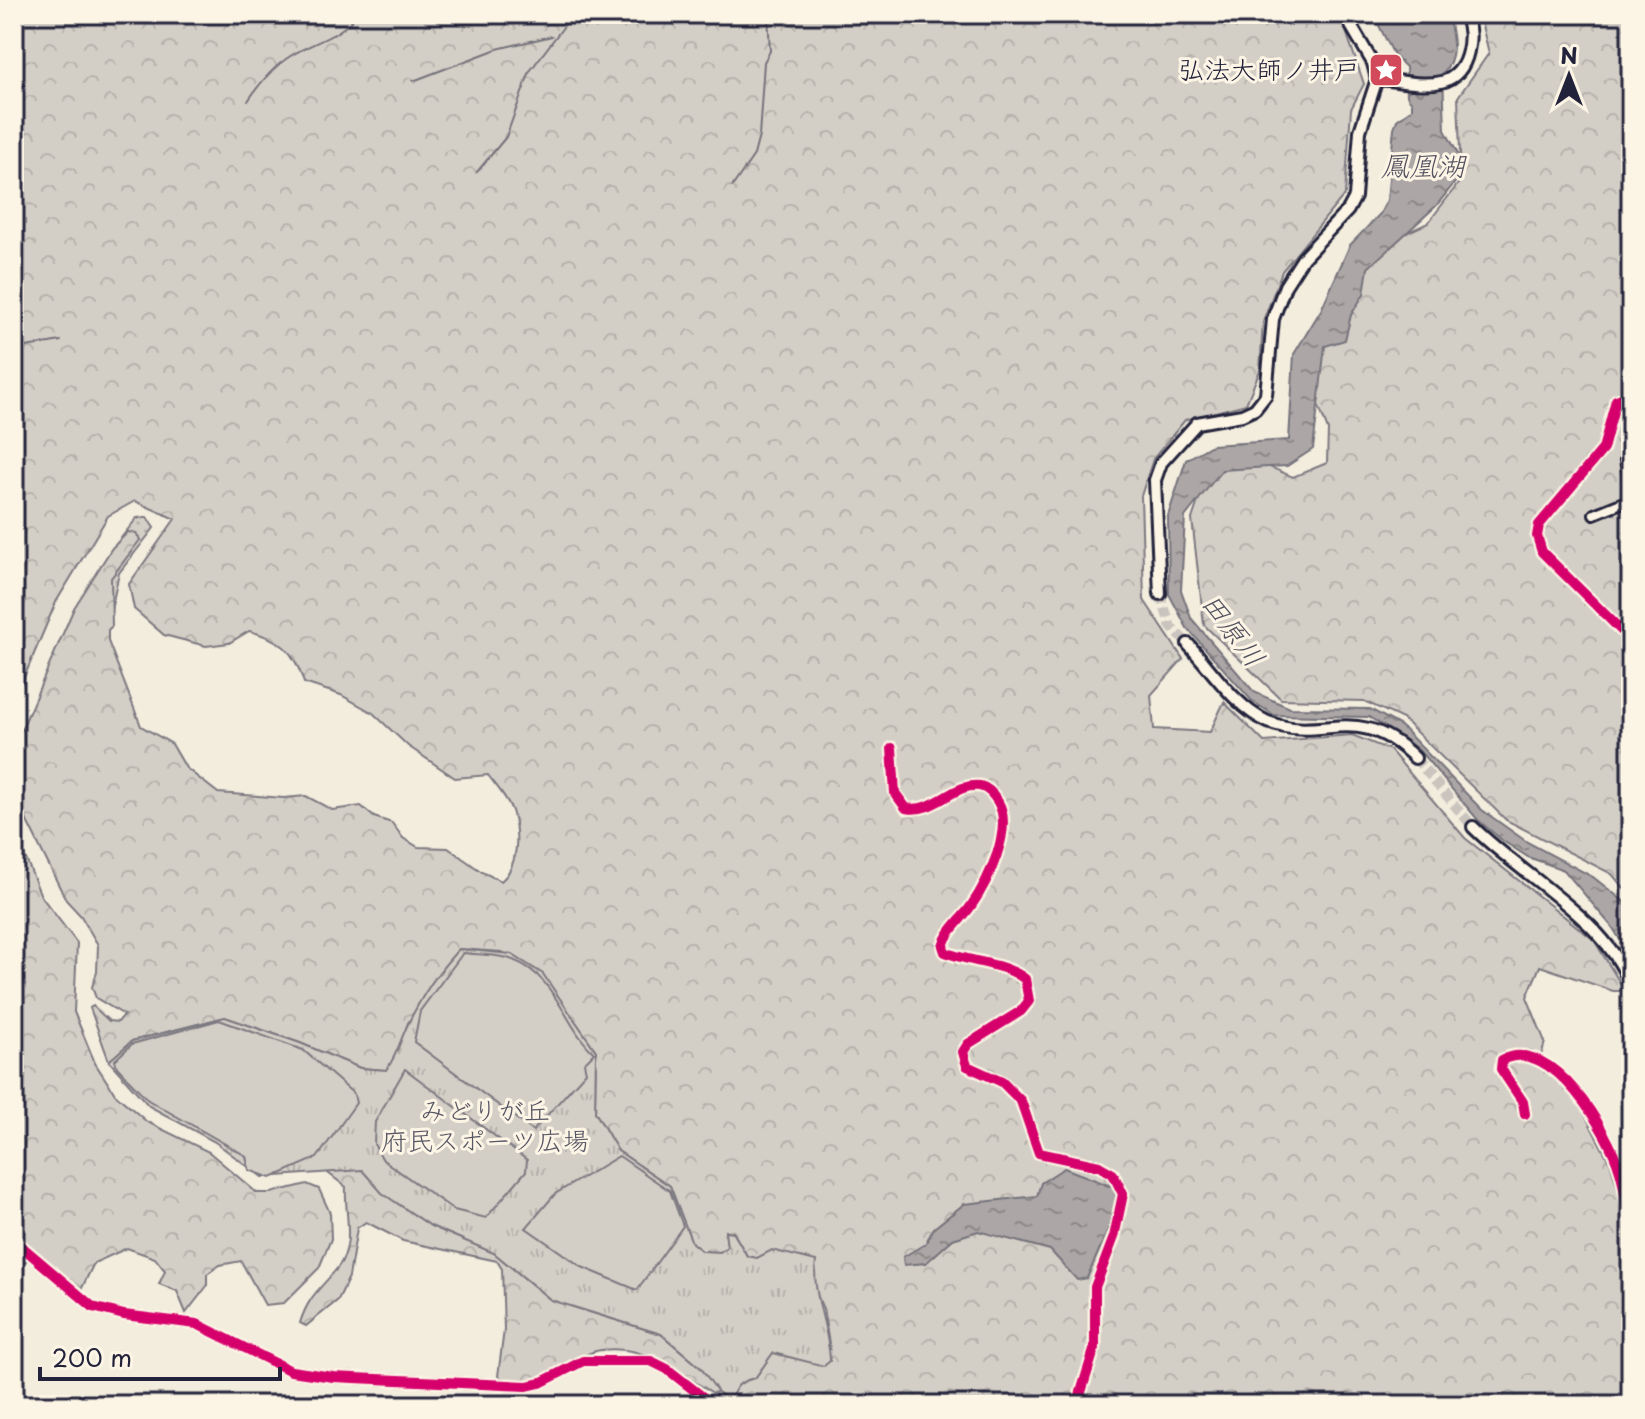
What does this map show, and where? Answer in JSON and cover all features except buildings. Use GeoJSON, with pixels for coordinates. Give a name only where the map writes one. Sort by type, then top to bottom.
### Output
{"type":"FeatureCollection","features":[{"type":"Feature","properties":{"kind":"main road"},"geometry":{"type":"LineString","coordinates":[[1160,594],[1155,480],[1161,463],[1197,423],[1242,415],[1255,409],[1266,395],[1273,319],[1285,286],[1303,258],[1348,210],[1355,197],[1360,131],[1381,79],[1350,24],[1348,14]]}},
{"type":"Feature","properties":{"kind":"main road"},"geometry":{"type":"LineString","coordinates":[[1381,79],[1446,82],[1457,75],[1465,62],[1471,37],[1465,14]]}},
{"type":"Feature","properties":{"kind":"main road"},"geometry":{"type":"LineString","coordinates":[[1188,644],[1248,710],[1267,721],[1283,726],[1349,725],[1370,729],[1399,742],[1415,758]]}},
{"type":"Feature","properties":{"kind":"main road"},"geometry":{"type":"LineString","coordinates":[[1473,827],[1501,856],[1587,923],[1610,947],[1631,985]]}},
{"type":"Feature","properties":{"kind":"street"},"geometry":{"type":"LineString","coordinates":[[1631,395],[1620,397],[1613,404],[1603,449],[1543,518],[1537,536],[1542,552],[1631,640]]}},
{"type":"Feature","properties":{"kind":"street"},"geometry":{"type":"LineString","coordinates":[[1631,452],[1625,460],[1625,473],[1631,489]]}},
{"type":"Feature","properties":{"kind":"street"},"geometry":{"type":"LineString","coordinates":[[1594,514],[1631,499]]}},
{"type":"Feature","properties":{"kind":"street"},"geometry":{"type":"LineString","coordinates":[[892,748],[895,793],[906,808],[926,809],[968,787],[979,786],[987,789],[1002,808],[1001,835],[989,871],[973,903],[943,946],[945,952],[956,957],[1015,971],[1025,979],[1029,1001],[1021,1011],[968,1044],[963,1052],[967,1066],[1002,1082],[1013,1091],[1021,1101],[1039,1153],[1099,1166],[1119,1181],[1123,1194],[1120,1215],[1095,1287],[1095,1347],[1077,1405]]}},
{"type":"Feature","properties":{"kind":"street"},"geometry":{"type":"LineString","coordinates":[[1525,1114],[1523,1102],[1501,1069],[1502,1060],[1511,1055],[1536,1059],[1580,1093],[1621,1172],[1631,1220]]}},
{"type":"Feature","properties":{"kind":"street"},"geometry":{"type":"LineString","coordinates":[[14,1240],[93,1307],[124,1315],[195,1323],[291,1371],[333,1377],[527,1386],[540,1383],[583,1361],[640,1360],[667,1369],[713,1405]]}},
{"type":"Feature","properties":{"kind":"green space"},"geometry":{"type":"Polygon","coordinates":[[[14,14],[1340,14],[1364,84],[1351,109],[1345,194],[1282,271],[1263,322],[1260,370],[1246,404],[1185,420],[1153,459],[1141,496],[1144,600],[1183,659],[1151,695],[1154,729],[1210,732],[1224,702],[1264,742],[1352,735],[1390,750],[1465,838],[1594,940],[1625,991],[1613,991],[1540,966],[1527,997],[1545,1042],[1539,1063],[1573,1092],[1610,1163],[1631,1233],[1631,1405],[731,1405],[734,1390],[755,1378],[773,1352],[798,1358],[830,1349],[823,1309],[812,1283],[747,1256],[733,1232],[725,1231],[727,1247],[720,1252],[702,1251],[692,1243],[670,1186],[618,1151],[595,1112],[596,1051],[543,975],[502,952],[458,949],[408,1023],[396,1058],[386,1070],[360,1068],[225,1017],[132,1041],[109,1061],[90,1008],[93,1006],[109,1021],[118,1022],[124,1015],[96,998],[92,987],[97,972],[98,945],[81,916],[66,900],[20,807],[14,789],[14,747],[74,608],[112,548],[128,532],[136,533],[140,540],[111,578],[112,626],[108,630],[108,641],[141,726],[172,744],[186,768],[218,793],[284,798],[306,796],[332,810],[361,806],[374,817],[392,823],[403,838],[418,847],[448,848],[482,872],[501,881],[514,859],[516,831],[509,804],[488,775],[455,778],[408,746],[373,713],[341,695],[304,683],[291,654],[278,642],[249,631],[229,643],[206,646],[164,635],[134,609],[129,584],[175,519],[135,501],[108,516],[56,602],[14,701],[14,14]]]}},
{"type":"Feature","properties":{"kind":"green space"},"geometry":{"type":"Polygon","coordinates":[[[1479,14],[1631,14],[1631,897],[1612,874],[1506,820],[1403,719],[1364,701],[1281,699],[1204,625],[1192,519],[1206,477],[1231,465],[1250,462],[1293,477],[1327,463],[1328,430],[1308,379],[1372,249],[1428,223],[1461,180],[1458,97],[1489,53],[1479,14]]]}},
{"type":"Feature","properties":{"kind":"green space"},"geometry":{"type":"Polygon","coordinates":[[[147,517],[154,528],[119,573],[110,615],[111,578],[133,549],[128,532],[113,548],[137,518],[147,517]]]}},
{"type":"Feature","properties":{"kind":"green space"},"geometry":{"type":"Polygon","coordinates":[[[14,829],[41,896],[77,943],[74,1012],[95,1063],[115,1094],[147,1122],[209,1152],[257,1193],[271,1193],[307,1184],[319,1189],[330,1213],[331,1239],[319,1268],[284,1303],[265,1305],[241,1261],[220,1265],[207,1274],[207,1286],[186,1313],[177,1291],[159,1284],[165,1271],[155,1258],[127,1248],[94,1263],[82,1288],[37,1254],[14,1269],[14,829]]]}},
{"type":"Feature","properties":{"kind":"green space","name":"みどりが丘 府民スポーツ広場"},"geometry":{"type":"Polygon","coordinates":[[[459,949],[511,954],[543,974],[596,1051],[595,1112],[618,1151],[670,1186],[692,1243],[702,1251],[720,1252],[727,1247],[725,1231],[733,1232],[747,1256],[757,1258],[772,1250],[816,1261],[816,1285],[830,1361],[824,1366],[773,1353],[755,1378],[739,1385],[730,1401],[718,1392],[701,1368],[661,1334],[551,1300],[494,1253],[431,1226],[382,1193],[362,1170],[262,1177],[215,1142],[149,1106],[109,1061],[132,1041],[225,1017],[360,1068],[386,1070],[424,994],[459,949]]]}},
{"type":"Feature","properties":{"kind":"green space"},"geometry":{"type":"Polygon","coordinates":[[[463,953],[502,957],[528,967],[549,989],[594,1053],[584,1063],[586,1072],[533,1131],[414,1042],[420,1011],[463,953]]]}},
{"type":"Feature","properties":{"kind":"green space"},"geometry":{"type":"Polygon","coordinates":[[[219,1020],[303,1050],[354,1094],[356,1103],[317,1158],[271,1178],[249,1170],[246,1156],[148,1100],[117,1067],[115,1060],[132,1044],[219,1020]]]}},
{"type":"Feature","properties":{"kind":"green space"},"geometry":{"type":"Polygon","coordinates":[[[405,1069],[527,1160],[526,1171],[486,1218],[454,1210],[383,1160],[374,1144],[375,1122],[405,1069]]]}},
{"type":"Feature","properties":{"kind":"green space"},"geometry":{"type":"Polygon","coordinates":[[[619,1156],[670,1191],[683,1226],[637,1290],[582,1267],[526,1228],[555,1194],[619,1156]]]}},
{"type":"Feature","properties":{"kind":"green space"},"geometry":{"type":"Polygon","coordinates":[[[328,1159],[362,1170],[383,1193],[431,1226],[494,1253],[551,1300],[661,1334],[701,1368],[720,1391],[713,1393],[647,1355],[618,1349],[589,1353],[550,1373],[523,1382],[498,1376],[504,1330],[502,1269],[497,1261],[403,1241],[366,1222],[357,1228],[349,1277],[338,1300],[306,1326],[300,1323],[312,1298],[338,1267],[347,1248],[346,1187],[324,1170],[328,1159]]]}},
{"type":"Feature","properties":{"kind":"water","name":"鳳凰湖"},"geometry":{"type":"Polygon","coordinates":[[[1373,14],[1448,14],[1453,52],[1443,73],[1445,130],[1461,160],[1456,181],[1436,206],[1368,268],[1364,294],[1351,315],[1345,340],[1325,346],[1313,449],[1287,466],[1222,470],[1185,517],[1181,590],[1191,618],[1254,692],[1290,708],[1370,709],[1401,726],[1482,810],[1527,842],[1593,877],[1631,907],[1631,958],[1613,928],[1564,870],[1528,857],[1503,841],[1478,820],[1418,749],[1395,733],[1369,717],[1274,715],[1252,701],[1187,628],[1169,594],[1168,516],[1186,460],[1212,445],[1289,440],[1294,354],[1321,310],[1350,245],[1380,214],[1387,200],[1394,128],[1397,120],[1412,109],[1412,103],[1407,96],[1406,67],[1395,57],[1373,14]]]}},
{"type":"Feature","properties":{"kind":"water"},"geometry":{"type":"Polygon","coordinates":[[[1064,1168],[1116,1188],[1114,1216],[1087,1278],[1077,1280],[1050,1250],[978,1231],[953,1239],[926,1263],[904,1265],[903,1257],[925,1244],[934,1228],[964,1204],[1037,1196],[1041,1183],[1064,1168]]]}},
{"type":"Feature","properties":{"kind":"waterway"},"geometry":{"type":"LineString","coordinates":[[248,101],[279,64],[343,28],[357,14]]}},
{"type":"Feature","properties":{"kind":"waterway"},"geometry":{"type":"LineString","coordinates":[[477,172],[506,137],[530,71],[573,14]]}},
{"type":"Feature","properties":{"kind":"waterway"},"geometry":{"type":"LineString","coordinates":[[732,187],[754,155],[759,136],[764,62],[770,51],[768,14]]}},
{"type":"Feature","properties":{"kind":"waterway"},"geometry":{"type":"LineString","coordinates":[[413,81],[497,49],[552,36]]}},
{"type":"Feature","properties":{"kind":"waterway"},"geometry":{"type":"LineString","coordinates":[[14,349],[61,341]]}},
{"type":"Feature","properties":{"kind":"tunnel"},"geometry":{"type":"LineString","coordinates":[[1160,594],[1171,627],[1188,644]]}},
{"type":"Feature","properties":{"kind":"tunnel"},"geometry":{"type":"LineString","coordinates":[[1415,758],[1473,827]]}},
{"type":"Feature","properties":{"kind":"cycle path"},"geometry":{"type":"LineString","coordinates":[[1631,395],[1616,400],[1603,449],[1539,525],[1537,536],[1542,552],[1631,640]]}},
{"type":"Feature","properties":{"kind":"cycle path"},"geometry":{"type":"LineString","coordinates":[[892,748],[895,793],[906,808],[926,807],[962,789],[980,786],[993,794],[1002,813],[1001,841],[991,870],[943,946],[945,952],[1016,973],[1025,979],[1029,1001],[1021,1011],[968,1044],[963,1052],[967,1066],[1002,1082],[1021,1101],[1039,1153],[1099,1166],[1113,1174],[1123,1194],[1114,1237],[1095,1287],[1095,1347],[1077,1405]]}},
{"type":"Feature","properties":{"kind":"cycle path"},"geometry":{"type":"LineString","coordinates":[[1525,1114],[1523,1102],[1501,1069],[1502,1060],[1521,1056],[1540,1061],[1576,1092],[1614,1154],[1631,1220]]}},
{"type":"Feature","properties":{"kind":"cycle path"},"geometry":{"type":"LineString","coordinates":[[14,1240],[93,1307],[124,1315],[197,1324],[291,1371],[333,1377],[527,1386],[540,1383],[583,1361],[651,1361],[667,1369],[713,1405]]}},
{"type":"Feature","properties":{"kind":"place","name":"弘法大師ノ井戸"},"geometry":{"type":"Point","coordinates":[1386,70]}},
{"type":"Feature","properties":{"kind":"water label","name":"田原川"},"geometry":{"type":"Point","coordinates":[1233,630]}}]}
